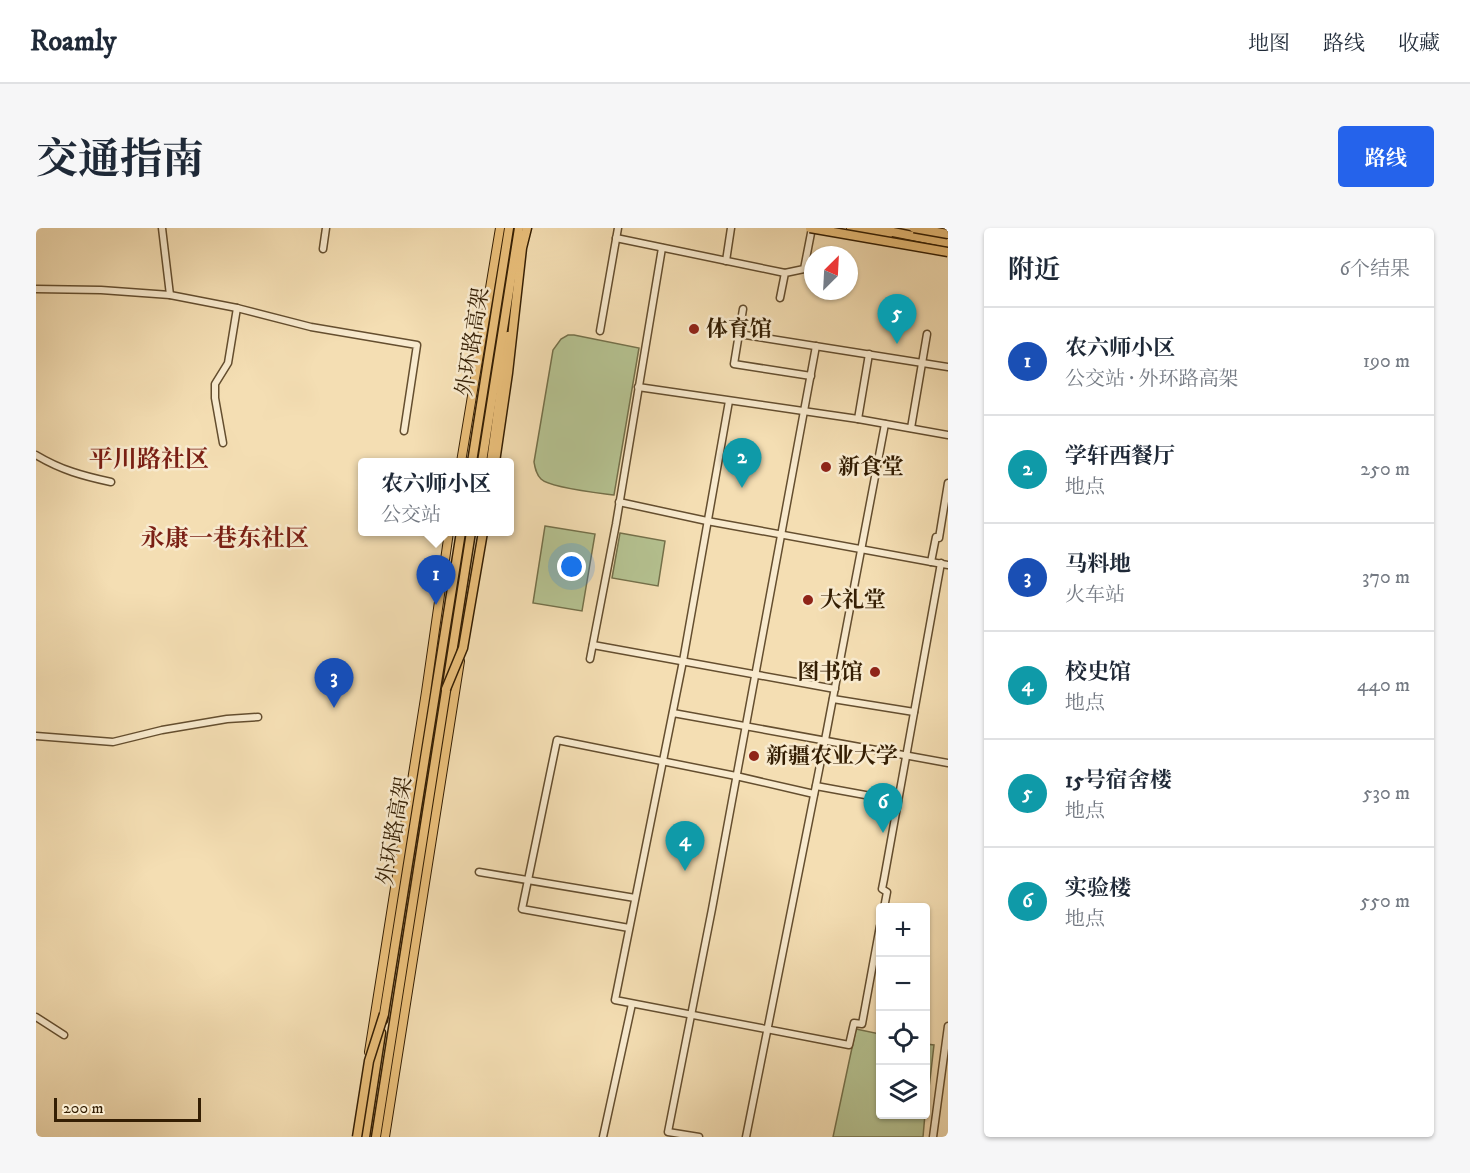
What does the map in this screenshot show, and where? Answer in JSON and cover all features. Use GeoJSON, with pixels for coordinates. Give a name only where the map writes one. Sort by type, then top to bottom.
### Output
{"type":"FeatureCollection","features":[{"type":"Feature","properties":{"kind":"highway","name":"外环路高架"},"geometry":{"type":"LineString","coordinates":[[473,458],[509,228]]}},
{"type":"Feature","properties":{"kind":"highway","name":"外环路高架"},"geometry":{"type":"LineString","coordinates":[[483,458],[519,228]]}},
{"type":"Feature","properties":{"kind":"highway"},"geometry":{"type":"LineString","coordinates":[[494,458],[508,373],[526,228]]}},
{"type":"Feature","properties":{"kind":"highway"},"geometry":{"type":"LineString","coordinates":[[811,228],[948,252]]}},
{"type":"Feature","properties":{"kind":"highway"},"geometry":{"type":"LineString","coordinates":[[873,228],[948,244]]}},
{"type":"Feature","properties":{"kind":"highway"},"geometry":{"type":"LineString","coordinates":[[915,228],[948,233]]}},
{"type":"Feature","properties":{"kind":"highway"},"geometry":{"type":"LineString","coordinates":[[940,228],[948,233]]}},
{"type":"Feature","properties":{"kind":"highway","name":"外环路高架"},"geometry":{"type":"LineString","coordinates":[[365,1137],[461,536]]}},
{"type":"Feature","properties":{"kind":"highway","name":"外环路高架"},"geometry":{"type":"LineString","coordinates":[[376,1137],[470,536]]}},
{"type":"Feature","properties":{"kind":"highway"},"geometry":{"type":"LineString","coordinates":[[446,689],[463,648],[482,536]]}},
{"type":"Feature","properties":{"kind":"highway"},"geometry":{"type":"LineString","coordinates":[[358,1137],[369,1061],[384,1014]]}},
{"type":"Feature","properties":{"kind":"main road"},"geometry":{"type":"LineString","coordinates":[[462,458],[500,228]]}},
{"type":"Feature","properties":{"kind":"main road"},"geometry":{"type":"LineString","coordinates":[[851,228],[948,244]]}},
{"type":"Feature","properties":{"kind":"main road"},"geometry":{"type":"LineString","coordinates":[[358,1137],[363,1090],[448,536]]}},
{"type":"Feature","properties":{"kind":"main road"},"geometry":{"type":"LineString","coordinates":[[385,1137],[453,700],[482,536]]}},
{"type":"Feature","properties":{"kind":"street"},"geometry":{"type":"LineString","coordinates":[[162,228],[170,295]]}},
{"type":"Feature","properties":{"kind":"street"},"geometry":{"type":"LineString","coordinates":[[323,249],[326,228]]}},
{"type":"Feature","properties":{"kind":"street"},"geometry":{"type":"LineString","coordinates":[[600,331],[618,228]]}},
{"type":"Feature","properties":{"kind":"street"},"geometry":{"type":"LineString","coordinates":[[726,261],[731,228]]}},
{"type":"Feature","properties":{"kind":"street"},"geometry":{"type":"LineString","coordinates":[[616,238],[785,273],[804,269],[811,228]]}},
{"type":"Feature","properties":{"kind":"street"},"geometry":{"type":"LineString","coordinates":[[590,659],[662,248]]}},
{"type":"Feature","properties":{"kind":"street"},"geometry":{"type":"LineString","coordinates":[[780,298],[785,273]]}},
{"type":"Feature","properties":{"kind":"street"},"geometry":{"type":"LineString","coordinates":[[36,289],[101,290],[170,295],[237,308],[311,327],[417,345],[404,431]]}},
{"type":"Feature","properties":{"kind":"street"},"geometry":{"type":"LineString","coordinates":[[223,442],[214,398],[215,384],[228,363],[237,308]]}},
{"type":"Feature","properties":{"kind":"street"},"geometry":{"type":"LineString","coordinates":[[742,309],[734,364],[811,376]]}},
{"type":"Feature","properties":{"kind":"street"},"geometry":{"type":"LineString","coordinates":[[739,334],[948,367]]}},
{"type":"Feature","properties":{"kind":"street"},"geometry":{"type":"LineString","coordinates":[[911,428],[927,334]]}},
{"type":"Feature","properties":{"kind":"street"},"geometry":{"type":"LineString","coordinates":[[699,1137],[668,1132],[816,346]]}},
{"type":"Feature","properties":{"kind":"street"},"geometry":{"type":"LineString","coordinates":[[858,419],[869,354]]}},
{"type":"Feature","properties":{"kind":"street"},"geometry":{"type":"LineString","coordinates":[[638,387],[858,419],[948,435]]}},
{"type":"Feature","properties":{"kind":"street"},"geometry":{"type":"LineString","coordinates":[[729,401],[683,661],[615,1000],[849,1044],[854,1023],[862,1024],[876,948]]}},
{"type":"Feature","properties":{"kind":"street"},"geometry":{"type":"LineString","coordinates":[[746,1137],[885,424]]}},
{"type":"Feature","properties":{"kind":"street"},"geometry":{"type":"LineString","coordinates":[[36,455],[79,475],[111,482]]}},
{"type":"Feature","properties":{"kind":"street"},"geometry":{"type":"LineString","coordinates":[[931,561],[936,537],[939,538],[948,483]]}},
{"type":"Feature","properties":{"kind":"street"},"geometry":{"type":"LineString","coordinates":[[619,502],[707,521],[944,564],[882,889],[887,892],[885,903]]}},
{"type":"Feature","properties":{"kind":"street"},"geometry":{"type":"LineString","coordinates":[[592,645],[835,689]]}},
{"type":"Feature","properties":{"kind":"street"},"geometry":{"type":"LineString","coordinates":[[833,699],[914,712]]}},
{"type":"Feature","properties":{"kind":"street"},"geometry":{"type":"LineString","coordinates":[[673,713],[948,763]]}},
{"type":"Feature","properties":{"kind":"street"},"geometry":{"type":"LineString","coordinates":[[36,736],[113,742],[162,730],[258,717]]}},
{"type":"Feature","properties":{"kind":"street"},"geometry":{"type":"LineString","coordinates":[[629,928],[522,909],[556,740],[814,794]]}},
{"type":"Feature","properties":{"kind":"street"},"geometry":{"type":"LineString","coordinates":[[816,786],[898,801]]}},
{"type":"Feature","properties":{"kind":"street"},"geometry":{"type":"LineString","coordinates":[[479,872],[635,898]]}},
{"type":"Feature","properties":{"kind":"street"},"geometry":{"type":"LineString","coordinates":[[603,1137],[632,1004]]}},
{"type":"Feature","properties":{"kind":"street"},"geometry":{"type":"LineString","coordinates":[[36,1017],[64,1035]]}},
{"type":"Feature","properties":{"kind":"street"},"geometry":{"type":"LineString","coordinates":[[933,1137],[948,1026]]}},
{"type":"Feature","properties":{"kind":"green space"},"geometry":{"type":"Polygon","coordinates":[[[568,335],[639,348],[614,495],[554,485],[541,479],[535,469],[534,462],[553,350],[561,339],[568,335]]]}},
{"type":"Feature","properties":{"kind":"green space"},"geometry":{"type":"Polygon","coordinates":[[[545,526],[595,534],[582,611],[533,603],[545,526]]]}},
{"type":"Feature","properties":{"kind":"green space"},"geometry":{"type":"Polygon","coordinates":[[[620,533],[665,541],[658,586],[612,578],[620,533]]]}},
{"type":"Feature","properties":{"kind":"green space"},"geometry":{"type":"Polygon","coordinates":[[[856,1029],[876,1033],[876,1119],[925,1119],[923,1137],[833,1137],[856,1029]]]}},
{"type":"Feature","properties":{"kind":"green space"},"geometry":{"type":"Polygon","coordinates":[[[930,1044],[934,1045],[930,1080],[930,1044]]]}},
{"type":"Feature","properties":{"kind":"place","name":"体育馆"},"geometry":{"type":"Point","coordinates":[694,329]}},
{"type":"Feature","properties":{"kind":"place","name":"15号宿舍楼"},"geometry":{"type":"Point","coordinates":[897,344]}},
{"type":"Feature","properties":{"kind":"place","name":"新食堂"},"geometry":{"type":"Point","coordinates":[826,467]}},
{"type":"Feature","properties":{"kind":"place","name":"学轩西餐厅"},"geometry":{"type":"Point","coordinates":[742,488]}},
{"type":"Feature","properties":{"kind":"place","name":"大礼堂"},"geometry":{"type":"Point","coordinates":[808,600]}},
{"type":"Feature","properties":{"kind":"place","name":"农六师小区"},"geometry":{"type":"Point","coordinates":[436,605]}},
{"type":"Feature","properties":{"kind":"place","name":"图书馆"},"geometry":{"type":"Point","coordinates":[875,672]}},
{"type":"Feature","properties":{"kind":"place","name":"马料地"},"geometry":{"type":"Point","coordinates":[334,708]}},
{"type":"Feature","properties":{"kind":"place","name":"新疆农业大学"},"geometry":{"type":"Point","coordinates":[754,756]}},
{"type":"Feature","properties":{"kind":"place","name":"实验楼"},"geometry":{"type":"Point","coordinates":[883,833]}},
{"type":"Feature","properties":{"kind":"place","name":"校史馆"},"geometry":{"type":"Point","coordinates":[685,871]}},
{"type":"Feature","properties":{"kind":"district","name":"平川路社区"},"geometry":{"type":"Point","coordinates":[149,460]}},
{"type":"Feature","properties":{"kind":"district","name":"永康一巷东社区"},"geometry":{"type":"Point","coordinates":[225,539]}}]}
